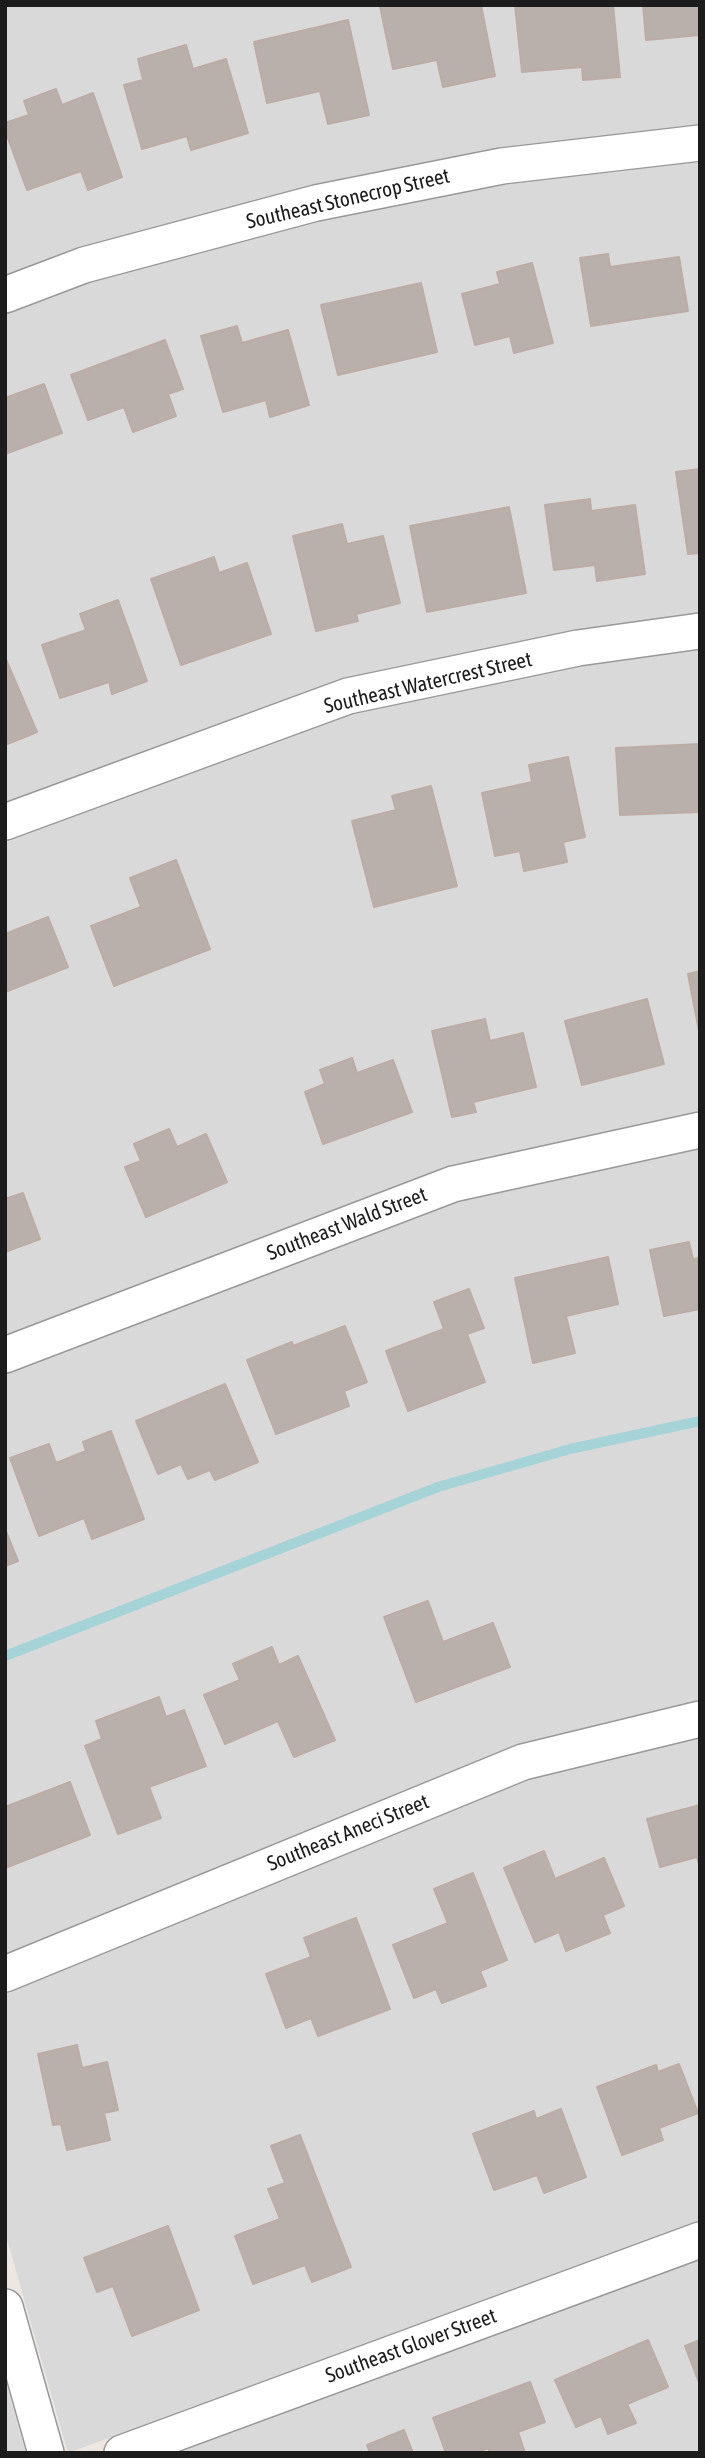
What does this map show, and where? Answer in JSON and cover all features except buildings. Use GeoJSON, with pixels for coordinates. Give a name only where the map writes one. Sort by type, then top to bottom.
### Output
{"type":"FeatureCollection","features":[{"type":"Feature","properties":{"kind":"street","name":"Southeast Stonecrop Street"},"geometry":{"type":"LineString","coordinates":[[5,295],[84,265],[316,203],[502,166],[700,143]]}},
{"type":"Feature","properties":{"kind":"street","name":"Southeast Watercrest Street"},"geometry":{"type":"LineString","coordinates":[[5,822],[348,696],[579,648],[700,631]]}},
{"type":"Feature","properties":{"kind":"street","name":"Southeast Wald Street"},"geometry":{"type":"LineString","coordinates":[[5,1355],[453,1184],[700,1130]]}},
{"type":"Feature","properties":{"kind":"street","name":"Southeast Aneci Street"},"geometry":{"type":"LineString","coordinates":[[5,1974],[523,1762],[700,1719]]}},
{"type":"Feature","properties":{"kind":"street","name":"Southeast Glover Street"},"geometry":{"type":"LineString","coordinates":[[122,2453],[700,2240]]}},
{"type":"Feature","properties":{"kind":"street"},"geometry":{"type":"LineString","coordinates":[[5,2307],[46,2453]]}},
{"type":"Feature","properties":{"kind":"shaded area"},"geometry":{"type":"Polygon","coordinates":[[[5,5],[700,5],[700,125],[501,148],[312,186],[77,247],[5,276],[5,5]]]}},
{"type":"Feature","properties":{"kind":"shaded area"},"geometry":{"type":"Polygon","coordinates":[[[700,161],[700,613],[577,630],[342,680],[5,803],[5,314],[89,282],[320,221],[504,184],[700,161]]]}},
{"type":"Feature","properties":{"kind":"shaded area"},"geometry":{"type":"Polygon","coordinates":[[[700,649],[700,1111],[449,1167],[5,1336],[5,841],[352,714],[581,666],[700,649]]]}},
{"type":"Feature","properties":{"kind":"shaded area"},"geometry":{"type":"Polygon","coordinates":[[[700,1149],[700,1700],[519,1744],[5,1954],[5,1374],[457,1202],[700,1149]]]}},
{"type":"Feature","properties":{"kind":"shaded area"},"geometry":{"type":"Polygon","coordinates":[[[700,1737],[700,2220],[68,2453],[5,2232],[5,1993],[528,1779],[700,1737]]]}},
{"type":"Feature","properties":{"kind":"shaded area"},"geometry":{"type":"Polygon","coordinates":[[[700,2259],[700,2453],[174,2453],[700,2259]]]}},
{"type":"Feature","properties":{"kind":"shaded area"},"geometry":{"type":"Polygon","coordinates":[[[5,2380],[26,2453],[5,2453],[5,2380]]]}},
{"type":"Feature","properties":{"kind":"waterway"},"geometry":{"type":"LineString","coordinates":[[5,1656],[438,1487],[570,1449],[700,1421]]}}]}
